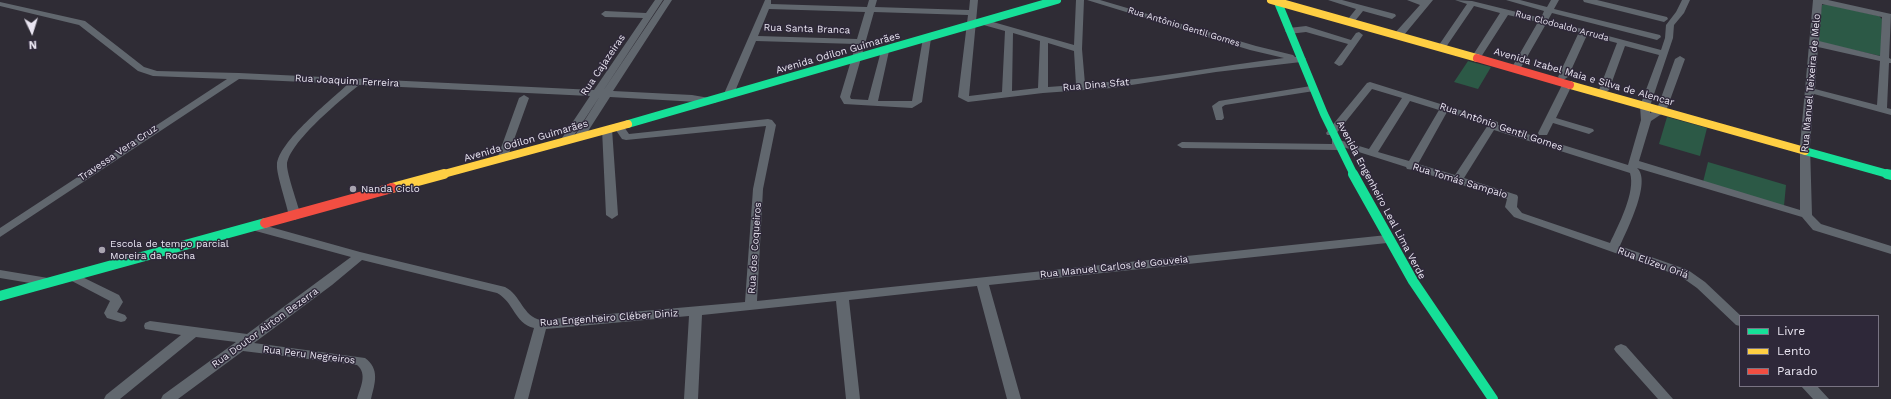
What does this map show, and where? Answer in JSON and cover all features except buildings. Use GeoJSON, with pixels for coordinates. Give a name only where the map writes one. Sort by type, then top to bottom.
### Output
{"type":"FeatureCollection","features":[{"type":"Feature","properties":{"kind":"street","name":"Rua Cajazeiras"},"geometry":{"type":"LineString","coordinates":[[579,137],[602,94],[659,0]]}},
{"type":"Feature","properties":{"kind":"street","name":"Rua Cajazeiras"},"geometry":{"type":"LineString","coordinates":[[565,141],[602,94],[668,0]]}},
{"type":"Feature","properties":{"kind":"street"},"geometry":{"type":"LineString","coordinates":[[873,0],[845,97],[847,102],[872,104],[912,104],[919,101],[927,38]]}},
{"type":"Feature","properties":{"kind":"street"},"geometry":{"type":"LineString","coordinates":[[970,26],[974,0]]}},
{"type":"Feature","properties":{"kind":"street","name":"Avenida Odilon Guimarães"},"geometry":{"type":"LineString","coordinates":[[0,296],[712,101],[1057,0]]}},
{"type":"Feature","properties":{"kind":"street"},"geometry":{"type":"LineString","coordinates":[[1080,0],[1078,49],[1081,87]]}},
{"type":"Feature","properties":{"kind":"street","name":"Rua Antônio Gentil Gomes"},"geometry":{"type":"LineString","coordinates":[[1091,0],[1253,48],[1301,60]]}},
{"type":"Feature","properties":{"kind":"street"},"geometry":{"type":"LineString","coordinates":[[1332,0],[1392,16]]}},
{"type":"Feature","properties":{"kind":"street"},"geometry":{"type":"LineString","coordinates":[[1411,0],[1427,2]]}},
{"type":"Feature","properties":{"kind":"street","name":"Rua Clodoaldo Arruda"},"geometry":{"type":"LineString","coordinates":[[1459,0],[1584,31],[1664,54]]}},
{"type":"Feature","properties":{"kind":"street"},"geometry":{"type":"LineString","coordinates":[[1510,0],[1656,37]]}},
{"type":"Feature","properties":{"kind":"street"},"geometry":{"type":"LineString","coordinates":[[1517,68],[1556,0]]}},
{"type":"Feature","properties":{"kind":"street"},"geometry":{"type":"LineString","coordinates":[[1587,0],[1664,19]]}},
{"type":"Feature","properties":{"kind":"street","name":"Rua Elizeu Oriá"},"geometry":{"type":"LineString","coordinates":[[1686,0],[1680,13],[1670,25],[1669,38],[1646,104],[1646,120],[1632,166],[1638,174],[1634,195],[1613,249],[1672,268],[1692,277],[1739,321]]}},
{"type":"Feature","properties":{"kind":"street"},"geometry":{"type":"LineString","coordinates":[[1809,90],[1886,111],[1889,17],[1818,0]]}},
{"type":"Feature","properties":{"kind":"street","name":"Rua Manuel Teixeira de Melo"},"geometry":{"type":"LineString","coordinates":[[1806,215],[1805,148],[1818,0]]}},
{"type":"Feature","properties":{"kind":"street"},"geometry":{"type":"LineString","coordinates":[[1282,2],[1292,13],[1284,19]]}},
{"type":"Feature","properties":{"kind":"street","name":"Avenida Engenheiro Leal Lima Verde"},"geometry":{"type":"LineString","coordinates":[[1282,2],[1284,19],[1311,89],[1335,141],[1387,239],[1435,317],[1493,399]]}},
{"type":"Feature","properties":{"kind":"street","name":"Avenida Izabel Maia e Silva de Alencar"},"geometry":{"type":"LineString","coordinates":[[1282,2],[1352,19],[1399,34],[1443,45],[1454,50],[1478,55],[1517,68]]}},
{"type":"Feature","properties":{"kind":"street","name":"Avenida Izabel Maia e Silva de Alencar"},"geometry":{"type":"LineString","coordinates":[[1282,2],[1887,171]]}},
{"type":"Feature","properties":{"kind":"street"},"geometry":{"type":"LineString","coordinates":[[1399,34],[1427,2]]}},
{"type":"Feature","properties":{"kind":"street"},"geometry":{"type":"LineString","coordinates":[[728,96],[767,3],[869,11],[971,13]]}},
{"type":"Feature","properties":{"kind":"street"},"geometry":{"type":"LineString","coordinates":[[1443,45],[1472,3]]}},
{"type":"Feature","properties":{"kind":"street","name":"Rua Joaquim Ferreira"},"geometry":{"type":"LineString","coordinates":[[0,4],[82,23],[141,69],[151,73],[602,94],[712,101]]}},
{"type":"Feature","properties":{"kind":"street"},"geometry":{"type":"LineString","coordinates":[[1352,19],[1360,8]]}},
{"type":"Feature","properties":{"kind":"street"},"geometry":{"type":"LineString","coordinates":[[1478,55],[1504,12]]}},
{"type":"Feature","properties":{"kind":"street"},"geometry":{"type":"LineString","coordinates":[[605,14],[649,16]]}},
{"type":"Feature","properties":{"kind":"street"},"geometry":{"type":"LineString","coordinates":[[983,22],[1078,49]]}},
{"type":"Feature","properties":{"kind":"street","name":"Rua Dina Sfat"},"geometry":{"type":"LineString","coordinates":[[970,26],[964,97],[968,100],[1043,90],[1112,85],[1216,68],[1301,60]]}},
{"type":"Feature","properties":{"kind":"street"},"geometry":{"type":"LineString","coordinates":[[1289,31],[1299,28],[1306,29],[1353,43]]}},
{"type":"Feature","properties":{"kind":"street"},"geometry":{"type":"LineString","coordinates":[[1006,94],[1009,30]]}},
{"type":"Feature","properties":{"kind":"street"},"geometry":{"type":"LineString","coordinates":[[1543,133],[1550,119],[1584,31]]}},
{"type":"Feature","properties":{"kind":"street"},"geometry":{"type":"LineString","coordinates":[[1339,63],[1359,35]]}},
{"type":"Feature","properties":{"kind":"street","name":"Rua Santa Branca"},"geometry":{"type":"LineString","coordinates":[[753,38],[860,42]]}},
{"type":"Feature","properties":{"kind":"street"},"geometry":{"type":"LineString","coordinates":[[1043,90],[1044,40]]}},
{"type":"Feature","properties":{"kind":"street"},"geometry":{"type":"LineString","coordinates":[[1604,90],[1622,42]]}},
{"type":"Feature","properties":{"kind":"street"},"geometry":{"type":"LineString","coordinates":[[1814,44],[1887,60]]}},
{"type":"Feature","properties":{"kind":"street"},"geometry":{"type":"LineString","coordinates":[[872,104],[885,51]]}},
{"type":"Feature","properties":{"kind":"street"},"geometry":{"type":"LineString","coordinates":[[1646,120],[1662,108],[1680,59]]}},
{"type":"Feature","properties":{"kind":"street"},"geometry":{"type":"LineString","coordinates":[[1658,70],[1674,74]]}},
{"type":"Feature","properties":{"kind":"street","name":"Travessa Vera Cruz"},"geometry":{"type":"LineString","coordinates":[[0,233],[210,92],[239,76]]}},
{"type":"Feature","properties":{"kind":"street","name":"Avenida Izabel Maia e Silva de Alencar"},"geometry":{"type":"LineString","coordinates":[[1565,81],[1604,90],[1646,104]]}},
{"type":"Feature","properties":{"kind":"street"},"geometry":{"type":"LineString","coordinates":[[295,216],[282,160],[290,146],[300,135],[356,82]]}},
{"type":"Feature","properties":{"kind":"street","name":"Rua Antônio Gentil Gomes"},"geometry":{"type":"LineString","coordinates":[[1335,141],[1370,85],[1494,124],[1492,126],[1806,215],[1817,227],[1891,250]]}},
{"type":"Feature","properties":{"kind":"street"},"geometry":{"type":"LineString","coordinates":[[1219,118],[1217,106],[1222,103],[1311,89]]}},
{"type":"Feature","properties":{"kind":"street"},"geometry":{"type":"LineString","coordinates":[[1371,154],[1408,96]]}},
{"type":"Feature","properties":{"kind":"street"},"geometry":{"type":"LineString","coordinates":[[502,159],[502,155],[524,98]]}},
{"type":"Feature","properties":{"kind":"street"},"geometry":{"type":"LineString","coordinates":[[1411,167],[1445,108]]}},
{"type":"Feature","properties":{"kind":"street"},"geometry":{"type":"LineString","coordinates":[[1550,119],[1589,131]]}},
{"type":"Feature","properties":{"kind":"street","name":"Rua dos Coqueiros"},"geometry":{"type":"LineString","coordinates":[[618,126],[626,137],[770,123],[771,125],[758,189],[751,306]]}},
{"type":"Feature","properties":{"kind":"street"},"geometry":{"type":"LineString","coordinates":[[1457,180],[1492,126]]}},
{"type":"Feature","properties":{"kind":"street"},"geometry":{"type":"LineString","coordinates":[[607,129],[612,215]]}},
{"type":"Feature","properties":{"kind":"street","name":"Rua Tomás Sampaio"},"geometry":{"type":"LineString","coordinates":[[1182,145],[1335,141],[1411,167],[1513,197],[1511,207],[1518,215],[1613,249]]}},
{"type":"Feature","properties":{"kind":"street","name":"Rua Engenheiro Cléber Diniz"},"geometry":{"type":"LineString","coordinates":[[256,227],[360,256],[507,292],[514,300],[524,319],[529,323],[541,325],[751,306],[842,296]]}},
{"type":"Feature","properties":{"kind":"street","name":"Rua Manuel Carlos de Gouveia"},"geometry":{"type":"LineString","coordinates":[[842,296],[1387,239]]}},
{"type":"Feature","properties":{"kind":"street","name":"Rua Doutor Airton Bezerra"},"geometry":{"type":"LineString","coordinates":[[168,399],[328,282],[360,256]]}},
{"type":"Feature","properties":{"kind":"street"},"geometry":{"type":"LineString","coordinates":[[0,274],[48,282]]}},
{"type":"Feature","properties":{"kind":"street"},"geometry":{"type":"LineString","coordinates":[[72,276],[115,298],[117,302],[110,313],[111,316],[121,318]]}},
{"type":"Feature","properties":{"kind":"street"},"geometry":{"type":"LineString","coordinates":[[982,281],[1014,399]]}},
{"type":"Feature","properties":{"kind":"street"},"geometry":{"type":"LineString","coordinates":[[842,296],[853,399]]}},
{"type":"Feature","properties":{"kind":"street"},"geometry":{"type":"LineString","coordinates":[[691,399],[696,311]]}},
{"type":"Feature","properties":{"kind":"street"},"geometry":{"type":"LineString","coordinates":[[521,399],[541,325]]}},
{"type":"Feature","properties":{"kind":"street"},"geometry":{"type":"LineString","coordinates":[[150,326],[193,332],[244,342]]}},
{"type":"Feature","properties":{"kind":"street"},"geometry":{"type":"LineString","coordinates":[[111,399],[193,332]]}},
{"type":"Feature","properties":{"kind":"street","name":"Rua Peru Negreiros"},"geometry":{"type":"LineString","coordinates":[[244,342],[360,361],[366,365],[370,374],[364,399]]}},
{"type":"Feature","properties":{"kind":"street"},"geometry":{"type":"LineString","coordinates":[[1621,349],[1666,399]]}},
{"type":"Feature","properties":{"kind":"street"},"geometry":{"type":"LineString","coordinates":[[1809,387],[1822,399]]}},
{"type":"Feature","properties":{"kind":"green space"},"geometry":{"type":"Polygon","coordinates":[[[1826,4],[1879,16],[1882,19],[1881,56],[1817,42],[1822,5],[1826,4]]]}},
{"type":"Feature","properties":{"kind":"green space"},"geometry":{"type":"Polygon","coordinates":[[[1468,61],[1491,67],[1478,89],[1454,82],[1468,61]]]}},
{"type":"Feature","properties":{"kind":"green space"},"geometry":{"type":"Polygon","coordinates":[[[1667,117],[1707,128],[1700,156],[1659,144],[1667,117]]]}},
{"type":"Feature","properties":{"kind":"green space"},"geometry":{"type":"Polygon","coordinates":[[[1708,162],[1786,185],[1784,206],[1703,182],[1708,162]]]}},
{"type":"Feature","properties":{"kind":"traffic: fast"},"geometry":{"type":"LineString","coordinates":[[628,124],[1057,0]]}},
{"type":"Feature","properties":{"kind":"traffic: fast"},"geometry":{"type":"LineString","coordinates":[[1277,0],[1324,114],[1366,199],[1413,281],[1465,360],[1493,399]]}},
{"type":"Feature","properties":{"kind":"traffic: fast"},"geometry":{"type":"LineString","coordinates":[[1805,151],[1891,175]]}},
{"type":"Feature","properties":{"kind":"traffic: fast"},"geometry":{"type":"LineString","coordinates":[[0,296],[265,223]]}},
{"type":"Feature","properties":{"kind":"traffic: slow"},"geometry":{"type":"LineString","coordinates":[[1271,0],[1477,58]]}},
{"type":"Feature","properties":{"kind":"traffic: slow"},"geometry":{"type":"LineString","coordinates":[[1570,85],[1805,151]]}},
{"type":"Feature","properties":{"kind":"traffic: slow"},"geometry":{"type":"LineString","coordinates":[[392,188],[628,124]]}},
{"type":"Feature","properties":{"kind":"traffic: jam"},"geometry":{"type":"LineString","coordinates":[[1477,58],[1570,85]]}},
{"type":"Feature","properties":{"kind":"traffic: jam"},"geometry":{"type":"LineString","coordinates":[[265,223],[392,188]]}},
{"type":"Feature","properties":{"kind":"place","name":"Nanda Ciclo"},"geometry":{"type":"Point","coordinates":[353,189]}},
{"type":"Feature","properties":{"kind":"place","name":"Escola de tempo parcial Moreira da Rocha"},"geometry":{"type":"Point","coordinates":[102,250]}}]}
